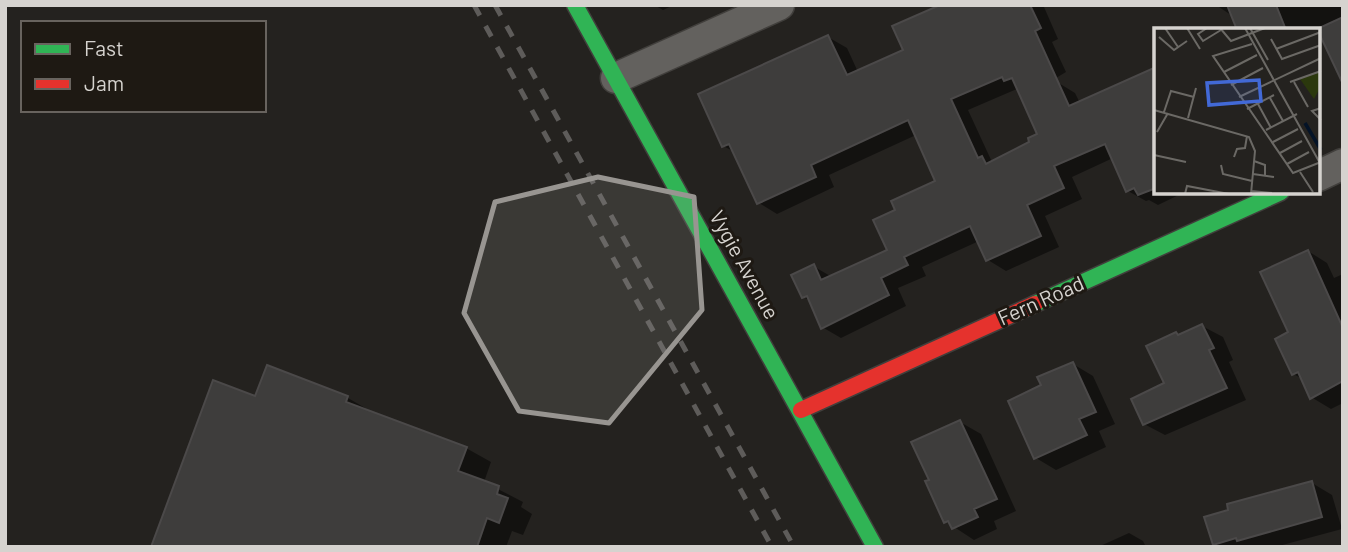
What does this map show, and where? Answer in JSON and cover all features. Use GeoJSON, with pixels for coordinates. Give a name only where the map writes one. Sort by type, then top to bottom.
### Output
{"type":"FeatureCollection","features":[{"type":"Feature","properties":{"kind":"street","name":"Vygie Avenue"},"geometry":{"type":"LineString","coordinates":[[575,5],[875,547]]}},
{"type":"Feature","properties":{"kind":"street"},"geometry":{"type":"LineString","coordinates":[[616,79],[779,5]]}},
{"type":"Feature","properties":{"kind":"street"},"geometry":{"type":"LineString","coordinates":[[1320,175],[1343,164]]}},
{"type":"Feature","properties":{"kind":"street","name":"Fern Road"},"geometry":{"type":"LineString","coordinates":[[801,411],[1277,194]]}},
{"type":"Feature","properties":{"kind":"highlighted area"},"geometry":{"type":"Polygon","coordinates":[[[598,177],[694,197],[702,310],[609,423],[519,411],[464,313],[495,202],[598,177]]]}},
{"type":"Feature","properties":{"kind":"building"},"geometry":{"type":"Polygon","coordinates":[[[940,5],[1030,5],[1041,28],[1035,31],[1069,106],[1154,68],[1154,189],[1138,195],[1134,188],[1126,192],[1105,144],[1054,166],[1064,188],[1027,205],[1041,236],[986,261],[970,226],[904,257],[908,265],[881,278],[889,295],[821,329],[807,296],[802,298],[791,275],[814,264],[821,280],[887,250],[873,220],[895,210],[891,201],[935,181],[908,120],[811,165],[816,177],[757,204],[729,144],[722,147],[698,94],[828,35],[847,75],[903,50],[892,26],[940,5]],[[1002,77],[951,99],[978,158],[982,156],[986,164],[1029,142],[1028,138],[1037,134],[1012,78],[1004,81],[1002,77]]]}},
{"type":"Feature","properties":{"kind":"building"},"geometry":{"type":"Polygon","coordinates":[[[1227,5],[1276,5],[1285,28],[1236,28],[1227,5]]]}},
{"type":"Feature","properties":{"kind":"building"},"geometry":{"type":"Polygon","coordinates":[[[1343,17],[1343,84],[1320,35],[1319,28],[1343,17]]]}},
{"type":"Feature","properties":{"kind":"building"},"geometry":{"type":"Polygon","coordinates":[[[1308,250],[1343,328],[1343,381],[1310,399],[1298,372],[1292,375],[1275,339],[1288,332],[1260,272],[1308,250]]]}},
{"type":"Feature","properties":{"kind":"building"},"geometry":{"type":"Polygon","coordinates":[[[1202,324],[1214,348],[1209,350],[1227,388],[1143,425],[1131,399],[1164,383],[1146,346],[1202,324]]]}},
{"type":"Feature","properties":{"kind":"building"},"geometry":{"type":"Polygon","coordinates":[[[1073,362],[1096,412],[1079,419],[1087,435],[1034,459],[1008,401],[1041,385],[1037,377],[1073,362]]]}},
{"type":"Feature","properties":{"kind":"building"},"geometry":{"type":"Polygon","coordinates":[[[267,365],[348,396],[346,402],[467,447],[458,471],[499,486],[497,494],[508,498],[499,523],[487,518],[477,547],[151,547],[213,380],[255,396],[267,365]]]}},
{"type":"Feature","properties":{"kind":"building"},"geometry":{"type":"Polygon","coordinates":[[[960,420],[997,499],[974,509],[978,517],[952,529],[948,521],[944,523],[925,481],[929,480],[911,442],[960,420]]]}},
{"type":"Feature","properties":{"kind":"building"},"geometry":{"type":"Polygon","coordinates":[[[1312,481],[1322,517],[1213,545],[1204,517],[1228,510],[1227,504],[1312,481]]]}},
{"type":"Feature","properties":{"kind":"railway"},"geometry":{"type":"LineString","coordinates":[[474,5],[772,547]]}},
{"type":"Feature","properties":{"kind":"railway"},"geometry":{"type":"LineString","coordinates":[[495,5],[794,547]]}},
{"type":"Feature","properties":{"kind":"traffic: fast"},"geometry":{"type":"LineString","coordinates":[[575,5],[875,547]]}},
{"type":"Feature","properties":{"kind":"traffic: fast"},"geometry":{"type":"LineString","coordinates":[[1035,304],[1277,194]]}},
{"type":"Feature","properties":{"kind":"traffic: jam"},"geometry":{"type":"LineString","coordinates":[[801,410],[1035,304]]}}]}
